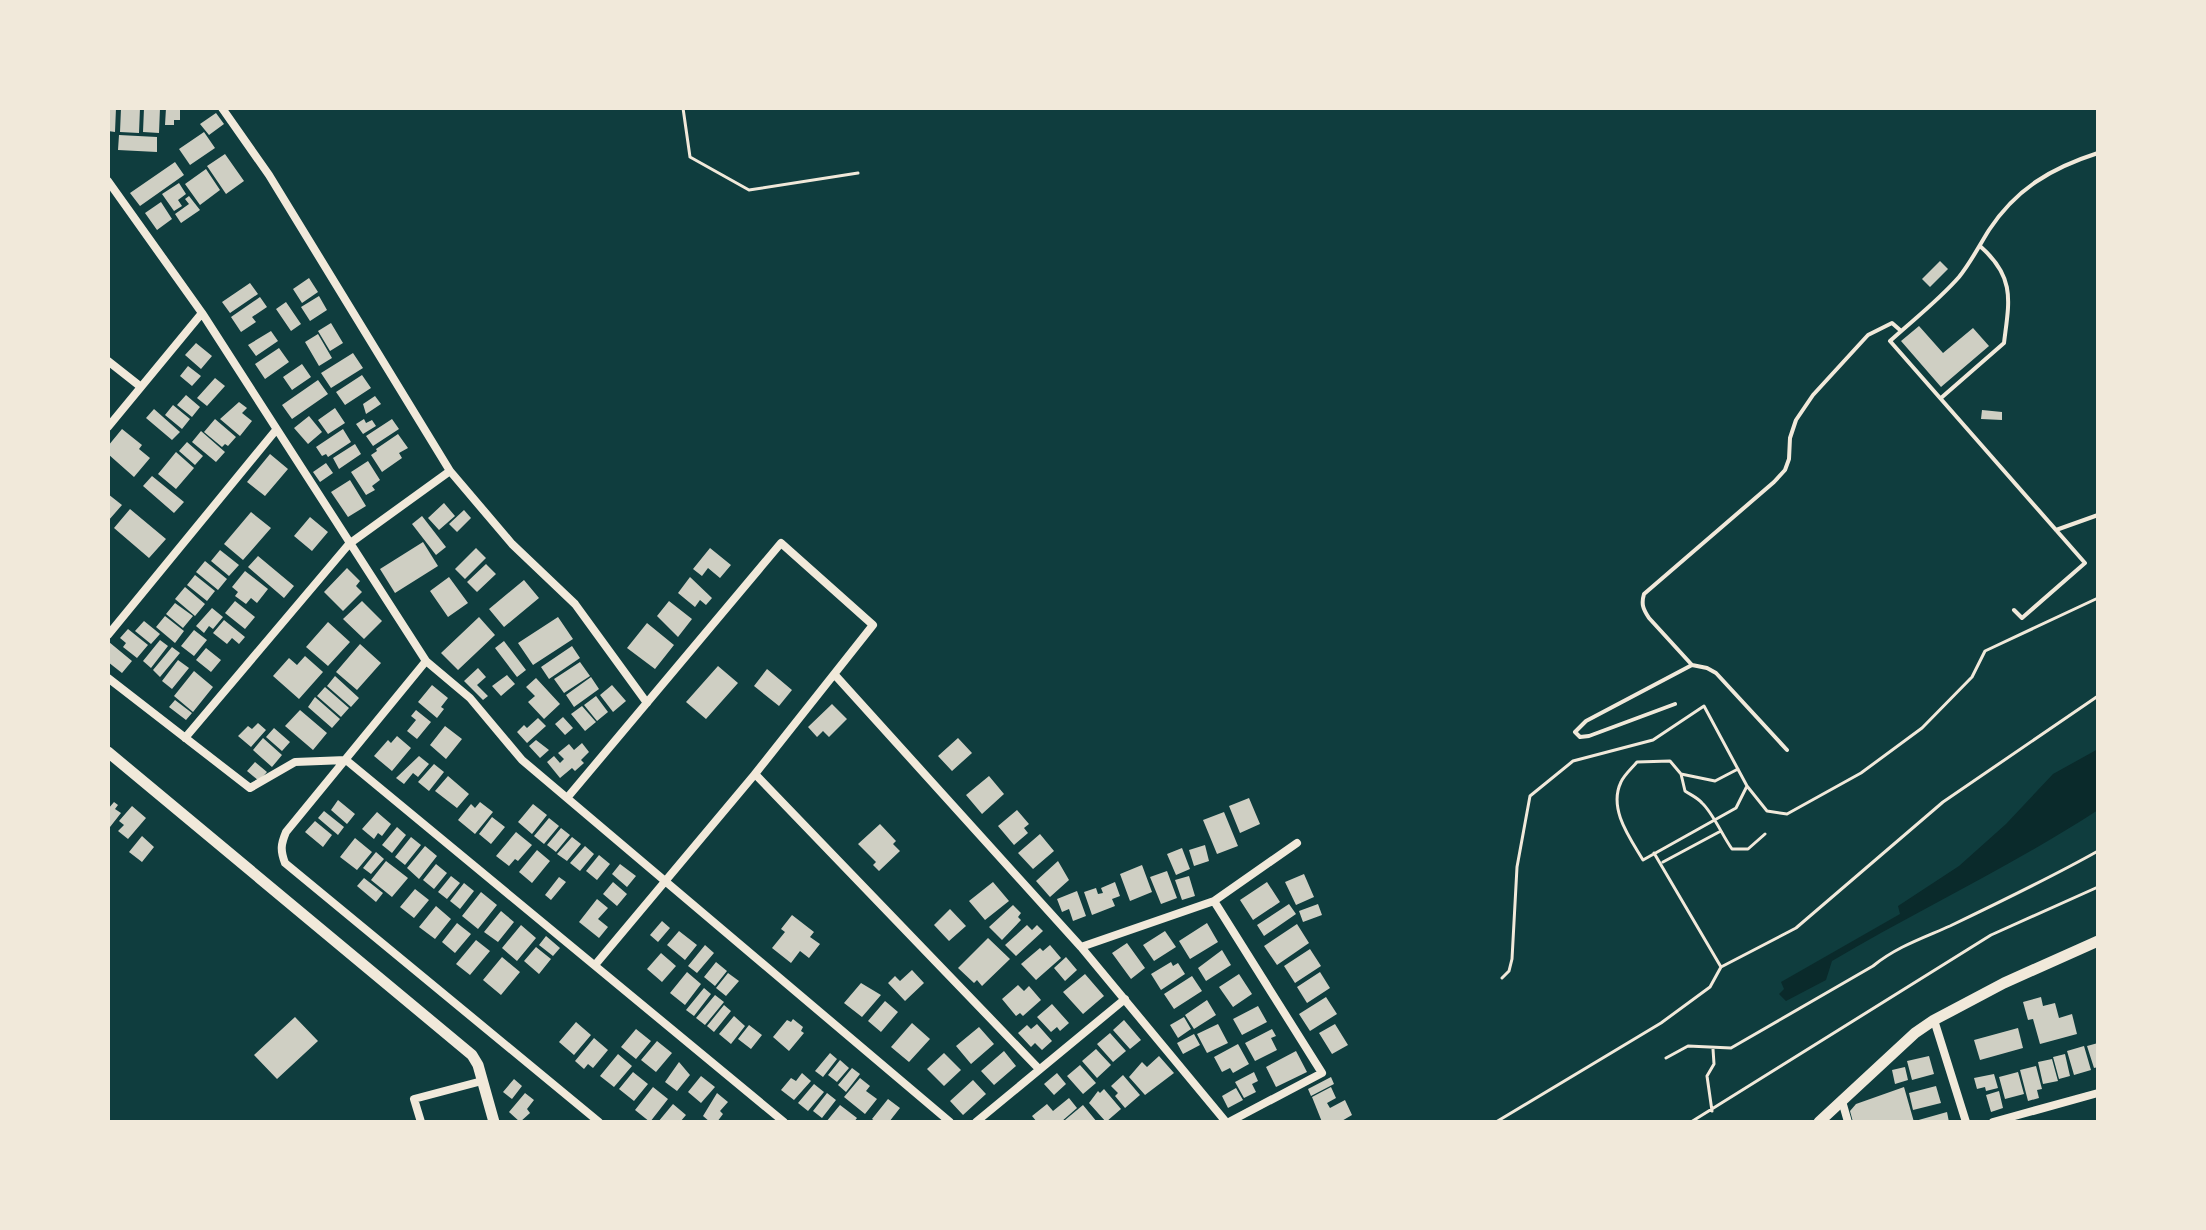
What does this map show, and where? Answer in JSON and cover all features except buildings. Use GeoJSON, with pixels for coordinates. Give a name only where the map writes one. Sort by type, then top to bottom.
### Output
{"type":"FeatureCollection","features":[{"type":"Feature","properties":{"kind":"street"},"geometry":{"type":"LineString","coordinates":[[222,108],[269,175],[450,471],[512,544],[575,604],[647,703]]}},
{"type":"Feature","properties":{"kind":"street"},"geometry":{"type":"LineString","coordinates":[[108,181],[202,313],[426,661],[470,698],[522,760],[950,1122]]}},
{"type":"Feature","properties":{"kind":"street"},"geometry":{"type":"LineString","coordinates":[[108,427],[202,313]]}},
{"type":"Feature","properties":{"kind":"street"},"geometry":{"type":"LineString","coordinates":[[108,361],[141,387]]}},
{"type":"Feature","properties":{"kind":"street"},"geometry":{"type":"LineString","coordinates":[[108,635],[276,430]]}},
{"type":"Feature","properties":{"kind":"street"},"geometry":{"type":"LineString","coordinates":[[185,738],[349,544],[450,471]]}},
{"type":"Feature","properties":{"kind":"street"},"geometry":{"type":"LineString","coordinates":[[567,798],[781,543],[873,625],[755,774],[595,965]]}},
{"type":"Feature","properties":{"kind":"street"},"geometry":{"type":"LineString","coordinates":[[426,661],[286,832],[281,850],[285,863],[599,1122]]}},
{"type":"Feature","properties":{"kind":"street"},"geometry":{"type":"LineString","coordinates":[[835,675],[1081,947],[1227,1122],[1322,1073],[1214,901]]}},
{"type":"Feature","properties":{"kind":"street"},"geometry":{"type":"LineString","coordinates":[[108,678],[250,788],[295,762],[346,760],[784,1122]]}},
{"type":"Feature","properties":{"kind":"street"},"geometry":{"type":"LineString","coordinates":[[108,752],[463,1046],[472,1055],[494,1122]]}},
{"type":"Feature","properties":{"kind":"street"},"geometry":{"type":"LineString","coordinates":[[755,774],[1039,1069]]}},
{"type":"Feature","properties":{"kind":"street"},"geometry":{"type":"LineString","coordinates":[[1081,947],[1214,901],[1297,843]]}},
{"type":"Feature","properties":{"kind":"street"},"geometry":{"type":"LineString","coordinates":[[1819,1122],[1915,1033],[1934,1020],[2004,983],[2098,941]]}},
{"type":"Feature","properties":{"kind":"street"},"geometry":{"type":"LineString","coordinates":[[976,1122],[1125,999]]}},
{"type":"Feature","properties":{"kind":"street"},"geometry":{"type":"LineString","coordinates":[[1934,1020],[1966,1122]]}},
{"type":"Feature","properties":{"kind":"street"},"geometry":{"type":"LineString","coordinates":[[421,1122],[414,1099],[482,1081]]}},
{"type":"Feature","properties":{"kind":"street"},"geometry":{"type":"LineString","coordinates":[[1993,1122],[2098,1093]]}},
{"type":"Feature","properties":{"kind":"street"},"geometry":{"type":"LineString","coordinates":[[1842,1101],[1848,1122]]}},
{"type":"Feature","properties":{"kind":"lane"},"geometry":{"type":"LineString","coordinates":[[2014,610],[2022,618],[2085,563],[1890,341],[1957,280],[2017,194],[2068,163],[2098,153]]}},
{"type":"Feature","properties":{"kind":"lane"},"geometry":{"type":"LineString","coordinates":[[1941,398],[2004,343],[2010,297],[1991,256],[1980,246]]}},
{"type":"Feature","properties":{"kind":"lane"},"geometry":{"type":"LineString","coordinates":[[1787,750],[1716,673],[1692,665],[1649,618],[1643,609],[1644,594],[1785,470],[1796,420],[1858,344],[1868,335],[1892,323],[1901,331]]}},
{"type":"Feature","properties":{"kind":"lane"},"geometry":{"type":"LineString","coordinates":[[2056,530],[2098,515]]}},
{"type":"Feature","properties":{"kind":"lane"},"geometry":{"type":"LineString","coordinates":[[1675,704],[1589,736],[1580,737],[1575,732],[1586,721],[1692,665]]}},
{"type":"Feature","properties":{"kind":"path"},"geometry":{"type":"LineString","coordinates":[[683,108],[690,157],[749,190],[858,173]]}},
{"type":"Feature","properties":{"kind":"path"},"geometry":{"type":"LineString","coordinates":[[1502,978],[1509,971],[1512,959],[1517,867],[1530,796],[1573,761],[1653,740],[1704,706],[1747,786],[1767,811],[1787,814],[1861,773],[1922,728],[1972,677],[1985,651],[2098,598]]}},
{"type":"Feature","properties":{"kind":"path"},"geometry":{"type":"LineString","coordinates":[[1496,1122],[1661,1023],[1710,987],[1721,967],[1796,928],[1943,802],[2098,696]]}},
{"type":"Feature","properties":{"kind":"path"},"geometry":{"type":"LineString","coordinates":[[1747,786],[1736,808],[1713,820],[1643,860],[1622,825],[1617,799],[1621,782],[1637,762],[1670,761],[1681,774],[1685,791],[1704,804],[1713,820],[1719,832],[1732,849],[1748,849],[1765,834]]}},
{"type":"Feature","properties":{"kind":"path"},"geometry":{"type":"LineString","coordinates":[[1681,774],[1715,781],[1738,769]]}},
{"type":"Feature","properties":{"kind":"path"},"geometry":{"type":"LineString","coordinates":[[1661,863],[1719,832]]}},
{"type":"Feature","properties":{"kind":"path"},"geometry":{"type":"LineString","coordinates":[[1666,1058],[1688,1046],[1731,1048],[1873,966],[1888,954],[2051,877],[2098,851]]}},
{"type":"Feature","properties":{"kind":"path"},"geometry":{"type":"LineString","coordinates":[[1654,853],[1721,967]]}},
{"type":"Feature","properties":{"kind":"path"},"geometry":{"type":"LineString","coordinates":[[1691,1122],[1991,935],[2098,887]]}},
{"type":"Feature","properties":{"kind":"path"},"geometry":{"type":"LineString","coordinates":[[1712,1111],[1707,1076],[1714,1064],[1713,1047]]}},
{"type":"Feature","properties":{"kind":"water"},"geometry":{"type":"Polygon","coordinates":[[[2098,749],[2098,810],[2033,850],[1832,961],[1826,980],[1786,1001],[1779,994],[1784,989],[1781,982],[1900,914],[1898,906],[1959,866],[2006,824],[2053,774],[2098,749]]]}}]}
